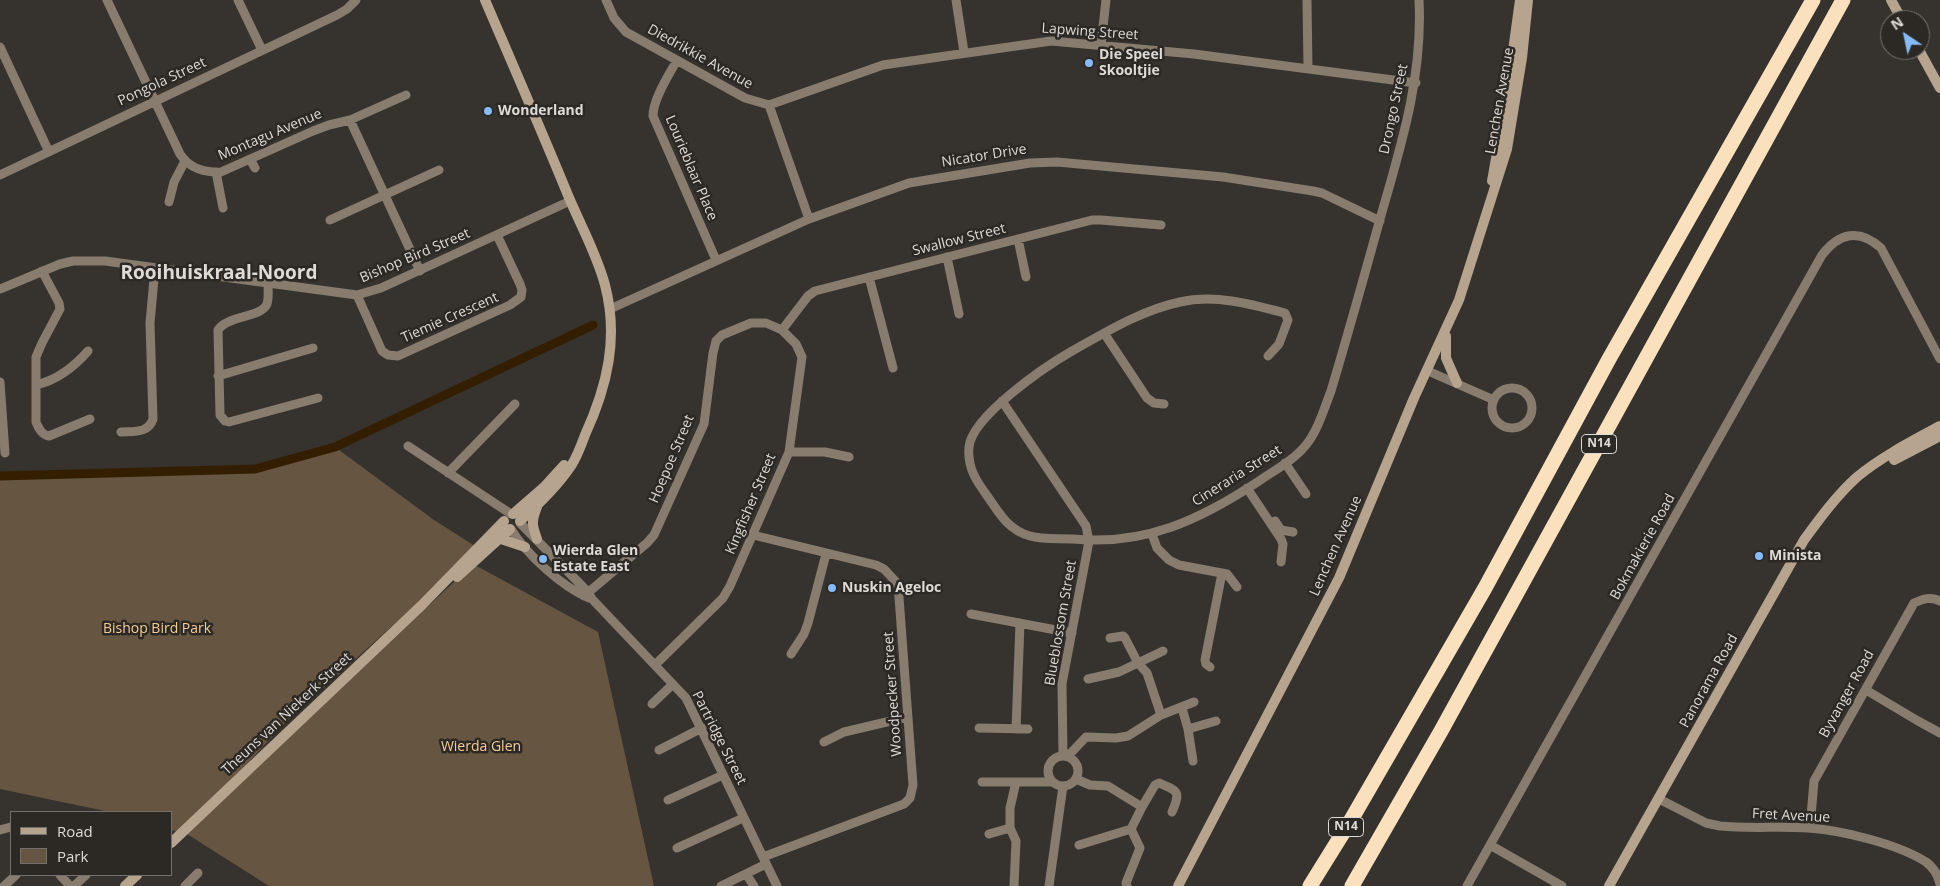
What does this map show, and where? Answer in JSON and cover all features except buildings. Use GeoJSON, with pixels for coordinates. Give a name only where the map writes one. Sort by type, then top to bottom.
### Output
{"type":"FeatureCollection","features":[{"type":"Feature","properties":{"kind":"highway","name":"N14"},"geometry":{"type":"LineString","coordinates":[[1310,886],[1485,588],[1614,350],[1813,0]]}},
{"type":"Feature","properties":{"kind":"highway","name":"N14"},"geometry":{"type":"LineString","coordinates":[[1352,886],[1441,731],[1843,0]]}},
{"type":"Feature","properties":{"kind":"street"},"geometry":{"type":"LineString","coordinates":[[108,0],[185,161],[174,182],[169,202]]}},
{"type":"Feature","properties":{"kind":"street"},"geometry":{"type":"LineString","coordinates":[[238,0],[262,50]]}},
{"type":"Feature","properties":{"kind":"street","name":"Pongola Street"},"geometry":{"type":"LineString","coordinates":[[0,175],[337,15],[347,10],[356,0]]}},
{"type":"Feature","properties":{"kind":"street","name":"Theuns van Niekerk Street"},"geometry":{"type":"LineString","coordinates":[[422,605],[434,597],[501,539],[512,521],[539,502],[566,473],[575,460],[597,410],[608,373],[612,345],[610,309],[599,264],[570,201],[485,0]]}},
{"type":"Feature","properties":{"kind":"street","name":"Diedrikkie Avenue"},"geometry":{"type":"LineString","coordinates":[[606,0],[614,18],[626,32],[745,98],[770,105]]}},
{"type":"Feature","properties":{"kind":"street"},"geometry":{"type":"LineString","coordinates":[[956,0],[964,52]]}},
{"type":"Feature","properties":{"kind":"street"},"geometry":{"type":"LineString","coordinates":[[1101,45],[1106,0]]}},
{"type":"Feature","properties":{"kind":"street"},"geometry":{"type":"LineString","coordinates":[[1307,0],[1308,68]]}},
{"type":"Feature","properties":{"kind":"street","name":"Drongo Street"},"geometry":{"type":"LineString","coordinates":[[1380,221],[1400,152],[1416,83],[1420,48],[1419,0]]}},
{"type":"Feature","properties":{"kind":"street","name":"Lenchen Avenue"},"geometry":{"type":"LineString","coordinates":[[1178,886],[1339,578],[1447,330],[1470,270],[1488,204],[1506,102],[1520,0]]}},
{"type":"Feature","properties":{"kind":"street","name":"Lenchen Avenue"},"geometry":{"type":"LineString","coordinates":[[1488,204],[1497,184],[1507,149],[1523,48],[1528,0]]}},
{"type":"Feature","properties":{"kind":"street","name":"Lapwing Street"},"geometry":{"type":"LineString","coordinates":[[770,105],[882,65],[1042,41],[1101,45],[1308,68],[1416,83]]}},
{"type":"Feature","properties":{"kind":"street"},"geometry":{"type":"LineString","coordinates":[[0,47],[49,152]]}},
{"type":"Feature","properties":{"kind":"street","name":"Lourieblaar Place"},"geometry":{"type":"LineString","coordinates":[[677,60],[656,102],[653,116],[716,260]]}},
{"type":"Feature","properties":{"kind":"street"},"geometry":{"type":"LineString","coordinates":[[1925,60],[1940,88]]}},
{"type":"Feature","properties":{"kind":"street","name":"Montagu Avenue"},"geometry":{"type":"LineString","coordinates":[[185,161],[201,170],[221,172],[329,125],[350,120],[406,95]]}},
{"type":"Feature","properties":{"kind":"street"},"geometry":{"type":"LineString","coordinates":[[770,105],[809,219]]}},
{"type":"Feature","properties":{"kind":"street"},"geometry":{"type":"LineString","coordinates":[[350,120],[420,271]]}},
{"type":"Feature","properties":{"kind":"street"},"geometry":{"type":"LineString","coordinates":[[250,159],[255,168]]}},
{"type":"Feature","properties":{"kind":"street","name":"Nicator Drive"},"geometry":{"type":"LineString","coordinates":[[610,309],[809,219],[909,183],[1030,162],[1057,162],[1223,177],[1295,188],[1322,193],[1380,221]]}},
{"type":"Feature","properties":{"kind":"street"},"geometry":{"type":"LineString","coordinates":[[330,220],[439,170]]}},
{"type":"Feature","properties":{"kind":"street"},"geometry":{"type":"LineString","coordinates":[[216,172],[223,208]]}},
{"type":"Feature","properties":{"kind":"street","name":"Bishop Bird Street"},"geometry":{"type":"LineString","coordinates":[[0,290],[42,271],[73,261],[88,260],[357,296],[368,294],[420,271],[570,201]]}},
{"type":"Feature","properties":{"kind":"street","name":"Swallow Street"},"geometry":{"type":"LineString","coordinates":[[782,330],[811,293],[1092,220],[1161,225]]}},
{"type":"Feature","properties":{"kind":"street","name":"Cineraria Street"},"geometry":{"type":"LineString","coordinates":[[1268,356],[1281,341],[1288,320],[1287,315],[1235,301],[1216,299],[1182,301],[1148,312],[1050,363],[1002,401],[972,436],[969,446],[970,468],[1010,527],[1032,537],[1089,542],[1124,539],[1152,534],[1202,516],[1285,463],[1306,444],[1322,415],[1331,391],[1380,221]]}},
{"type":"Feature","properties":{"kind":"street","name":"Tiemie Crescent"},"geometry":{"type":"LineString","coordinates":[[357,296],[382,351],[388,355],[398,356],[510,305],[521,297],[522,290],[520,284],[497,235]]}},
{"type":"Feature","properties":{"kind":"street","name":"Bokmakierie Road"},"geometry":{"type":"LineString","coordinates":[[1467,886],[1822,255],[1831,243],[1843,236],[1855,235],[1870,240],[1882,248],[1940,359]]}},
{"type":"Feature","properties":{"kind":"street"},"geometry":{"type":"LineString","coordinates":[[1018,239],[1026,277]]}},
{"type":"Feature","properties":{"kind":"street"},"geometry":{"type":"LineString","coordinates":[[947,257],[959,314]]}},
{"type":"Feature","properties":{"kind":"street"},"geometry":{"type":"LineString","coordinates":[[121,432],[144,431],[151,425],[153,419],[150,322],[155,268]]}},
{"type":"Feature","properties":{"kind":"street"},"geometry":{"type":"LineString","coordinates":[[42,271],[59,303],[60,309],[38,352],[36,422],[44,435],[54,435],[90,419]]}},
{"type":"Feature","properties":{"kind":"street"},"geometry":{"type":"LineString","coordinates":[[869,277],[893,368]]}},
{"type":"Feature","properties":{"kind":"street"},"geometry":{"type":"LineString","coordinates":[[268,283],[267,302],[262,310],[225,322],[218,330],[219,409],[222,419],[225,421],[318,398]]}},
{"type":"Feature","properties":{"kind":"street","name":"Hoepoe Street"},"geometry":{"type":"LineString","coordinates":[[588,595],[647,544],[654,535],[704,424],[716,341],[722,335],[758,321],[782,330]]}},
{"type":"Feature","properties":{"kind":"street","name":"Kingfisher Street"},"geometry":{"type":"LineString","coordinates":[[656,664],[723,598],[789,452],[802,357],[796,344],[782,330]]}},
{"type":"Feature","properties":{"kind":"street"},"geometry":{"type":"LineString","coordinates":[[1447,330],[1446,358],[1457,383]]}},
{"type":"Feature","properties":{"kind":"street"},"geometry":{"type":"LineString","coordinates":[[1104,334],[1147,398],[1154,403],[1164,404]]}},
{"type":"Feature","properties":{"kind":"street"},"geometry":{"type":"LineString","coordinates":[[218,376],[313,348]]}},
{"type":"Feature","properties":{"kind":"street"},"geometry":{"type":"LineString","coordinates":[[36,385],[47,383],[75,366],[88,351]]}},
{"type":"Feature","properties":{"kind":"street"},"geometry":{"type":"LineString","coordinates":[[1428,371],[1494,400]]}},
{"type":"Feature","properties":{"kind":"street"},"geometry":{"type":"LineString","coordinates":[[0,382],[4,453]]}},
{"type":"Feature","properties":{"kind":"street"},"geometry":{"type":"LineString","coordinates":[[1513,388],[1520,390],[1527,394],[1531,400],[1533,408],[1531,415],[1527,422],[1520,427],[1505,427],[1494,416],[1492,408],[1494,400],[1498,394],[1505,390],[1513,388]]}},
{"type":"Feature","properties":{"kind":"street","name":"Blueblossom Street"},"geometry":{"type":"LineString","coordinates":[[1002,401],[1086,526],[1089,542],[1062,684],[1066,756],[1076,763],[1078,774],[1076,778]]}},
{"type":"Feature","properties":{"kind":"street"},"geometry":{"type":"LineString","coordinates":[[448,473],[515,404]]}},
{"type":"Feature","properties":{"kind":"street","name":"Panorama Road"},"geometry":{"type":"LineString","coordinates":[[1609,886],[1804,540],[1824,513],[1856,478],[1874,465],[1940,426]]}},
{"type":"Feature","properties":{"kind":"street","name":"Panorama Road"},"geometry":{"type":"LineString","coordinates":[[1841,495],[1878,469],[1940,436]]}},
{"type":"Feature","properties":{"kind":"street"},"geometry":{"type":"LineString","coordinates":[[408,446],[493,504],[512,521]]}},
{"type":"Feature","properties":{"kind":"street","name":"Theuns van Niekerk Street"},"geometry":{"type":"LineString","coordinates":[[172,842],[512,521],[578,452]]}},
{"type":"Feature","properties":{"kind":"street"},"geometry":{"type":"LineString","coordinates":[[789,452],[825,452],[849,457]]}},
{"type":"Feature","properties":{"kind":"street"},"geometry":{"type":"LineString","coordinates":[[1285,463],[1306,494]]}},
{"type":"Feature","properties":{"kind":"street"},"geometry":{"type":"LineString","coordinates":[[1249,487],[1281,530],[1293,532]]}},
{"type":"Feature","properties":{"kind":"street"},"geometry":{"type":"LineString","coordinates":[[1249,487],[1282,539],[1281,562]]}},
{"type":"Feature","properties":{"kind":"street"},"geometry":{"type":"LineString","coordinates":[[501,539],[528,550],[539,542],[532,521],[539,502]]}},
{"type":"Feature","properties":{"kind":"street","name":"Partridge Street"},"geometry":{"type":"LineString","coordinates":[[512,521],[528,550],[552,575],[588,595]]}},
{"type":"Feature","properties":{"kind":"street","name":"Partridge Street"},"geometry":{"type":"LineString","coordinates":[[512,521],[539,542],[686,698],[777,886]]}},
{"type":"Feature","properties":{"kind":"street"},"geometry":{"type":"LineString","coordinates":[[1074,540],[1086,526]]}},
{"type":"Feature","properties":{"kind":"street"},"geometry":{"type":"LineString","coordinates":[[1152,534],[1157,548],[1169,560],[1179,565],[1222,573],[1229,576],[1237,587]]}},
{"type":"Feature","properties":{"kind":"street","name":"Woodpecker Street"},"geometry":{"type":"LineString","coordinates":[[721,886],[746,874],[764,860],[904,804],[910,798],[913,785],[898,584],[888,572],[876,565],[753,535]]}},
{"type":"Feature","properties":{"kind":"street"},"geometry":{"type":"LineString","coordinates":[[791,654],[804,634],[808,623],[826,554]]}},
{"type":"Feature","properties":{"kind":"street"},"geometry":{"type":"LineString","coordinates":[[1210,667],[1206,664],[1205,660],[1222,573]]}},
{"type":"Feature","properties":{"kind":"street","name":"Byvanger Road"},"geometry":{"type":"LineString","coordinates":[[1810,828],[1814,781],[1914,603],[1922,599],[1940,600]]}},
{"type":"Feature","properties":{"kind":"street"},"geometry":{"type":"LineString","coordinates":[[971,614],[1072,633]]}},
{"type":"Feature","properties":{"kind":"street"},"geometry":{"type":"LineString","coordinates":[[1016,729],[1020,623]]}},
{"type":"Feature","properties":{"kind":"street"},"geometry":{"type":"LineString","coordinates":[[1110,638],[1124,637],[1138,663],[1147,673],[1161,715]]}},
{"type":"Feature","properties":{"kind":"street"},"geometry":{"type":"LineString","coordinates":[[1088,679],[1119,672],[1163,652]]}},
{"type":"Feature","properties":{"kind":"street"},"geometry":{"type":"LineString","coordinates":[[652,704],[673,684]]}},
{"type":"Feature","properties":{"kind":"street"},"geometry":{"type":"LineString","coordinates":[[1866,690],[1940,733]]}},
{"type":"Feature","properties":{"kind":"street"},"geometry":{"type":"LineString","coordinates":[[1053,782],[1048,773],[1050,763],[1054,759],[1066,756],[1086,737],[1116,738],[1128,736],[1161,715],[1194,702]]}},
{"type":"Feature","properties":{"kind":"street"},"geometry":{"type":"LineString","coordinates":[[1182,708],[1188,729],[1193,761]]}},
{"type":"Feature","properties":{"kind":"street"},"geometry":{"type":"LineString","coordinates":[[824,742],[844,732],[908,716]]}},
{"type":"Feature","properties":{"kind":"street"},"geometry":{"type":"LineString","coordinates":[[1188,729],[1216,721]]}},
{"type":"Feature","properties":{"kind":"street"},"geometry":{"type":"LineString","coordinates":[[659,750],[702,728]]}},
{"type":"Feature","properties":{"kind":"street"},"geometry":{"type":"LineString","coordinates":[[979,728],[1028,729]]}},
{"type":"Feature","properties":{"kind":"street"},"geometry":{"type":"LineString","coordinates":[[668,800],[723,775]]}},
{"type":"Feature","properties":{"kind":"street"},"geometry":{"type":"LineString","coordinates":[[982,782],[1053,782],[1063,786],[1068,785],[1076,778],[1090,785],[1110,787],[1142,807]]}},
{"type":"Feature","properties":{"kind":"street"},"geometry":{"type":"LineString","coordinates":[[1014,886],[1016,841],[1010,828],[1010,808],[1016,782]]}},
{"type":"Feature","properties":{"kind":"street"},"geometry":{"type":"LineString","coordinates":[[1079,845],[1131,829],[1155,785],[1159,783],[1175,790],[1178,794],[1172,812]]}},
{"type":"Feature","properties":{"kind":"street"},"geometry":{"type":"LineString","coordinates":[[1049,886],[1063,786]]}},
{"type":"Feature","properties":{"kind":"street","name":"Fret Avenue"},"geometry":{"type":"LineString","coordinates":[[1659,799],[1706,823],[1720,826],[1810,828],[1862,837],[1925,861],[1935,872],[1940,884]]}},
{"type":"Feature","properties":{"kind":"street"},"geometry":{"type":"LineString","coordinates":[[677,848],[743,818]]}},
{"type":"Feature","properties":{"kind":"street"},"geometry":{"type":"LineString","coordinates":[[989,834],[1010,828]]}},
{"type":"Feature","properties":{"kind":"street"},"geometry":{"type":"LineString","coordinates":[[1124,885],[1140,848],[1131,829]]}},
{"type":"Feature","properties":{"kind":"street"},"geometry":{"type":"LineString","coordinates":[[1490,845],[1562,886]]}},
{"type":"Feature","properties":{"kind":"street"},"geometry":{"type":"LineString","coordinates":[[185,886],[198,873]]}},
{"type":"Feature","properties":{"kind":"street"},"geometry":{"type":"LineString","coordinates":[[746,874],[754,886]]}},
{"type":"Feature","properties":{"kind":"street"},"geometry":{"type":"LineString","coordinates":[[4,886],[15,876]]}},
{"type":"Feature","properties":{"kind":"street"},"geometry":{"type":"LineString","coordinates":[[61,876],[70,886]]}},
{"type":"Feature","properties":{"kind":"street"},"geometry":{"type":"LineString","coordinates":[[74,886],[85,876]]}},
{"type":"Feature","properties":{"kind":"street"},"geometry":{"type":"LineString","coordinates":[[125,886],[136,876]]}},
{"type":"Feature","properties":{"kind":"green space","name":"Bishop Bird Park"},"geometry":{"type":"Polygon","coordinates":[[[335,447],[434,520],[475,546],[444,579],[286,722],[182,833],[172,830],[172,811],[105,811],[0,789],[0,476],[255,469],[335,447]]]}},
{"type":"Feature","properties":{"kind":"green space","name":"Wierda Glen"},"geometry":{"type":"Polygon","coordinates":[[[473,564],[598,632],[654,886],[269,886],[187,834],[473,564]]]}},
{"type":"Feature","properties":{"kind":"waterway"},"geometry":{"type":"LineString","coordinates":[[0,476],[255,469],[335,447],[593,325]]}},
{"type":"Feature","properties":{"kind":"place","name":"Die Speel Skooltjie"},"geometry":{"type":"Point","coordinates":[1089,63]}},
{"type":"Feature","properties":{"kind":"place","name":"Wonderland"},"geometry":{"type":"Point","coordinates":[488,111]}},
{"type":"Feature","properties":{"kind":"place","name":"Minista"},"geometry":{"type":"Point","coordinates":[1759,556]}},
{"type":"Feature","properties":{"kind":"place","name":"Wierda Glen Estate East"},"geometry":{"type":"Point","coordinates":[543,559]}},
{"type":"Feature","properties":{"kind":"place","name":"Nuskin Ageloc"},"geometry":{"type":"Point","coordinates":[832,588]}},
{"type":"Feature","properties":{"kind":"district","name":"Rooihuiskraal-Noord"},"geometry":{"type":"Point","coordinates":[219,274]}}]}
